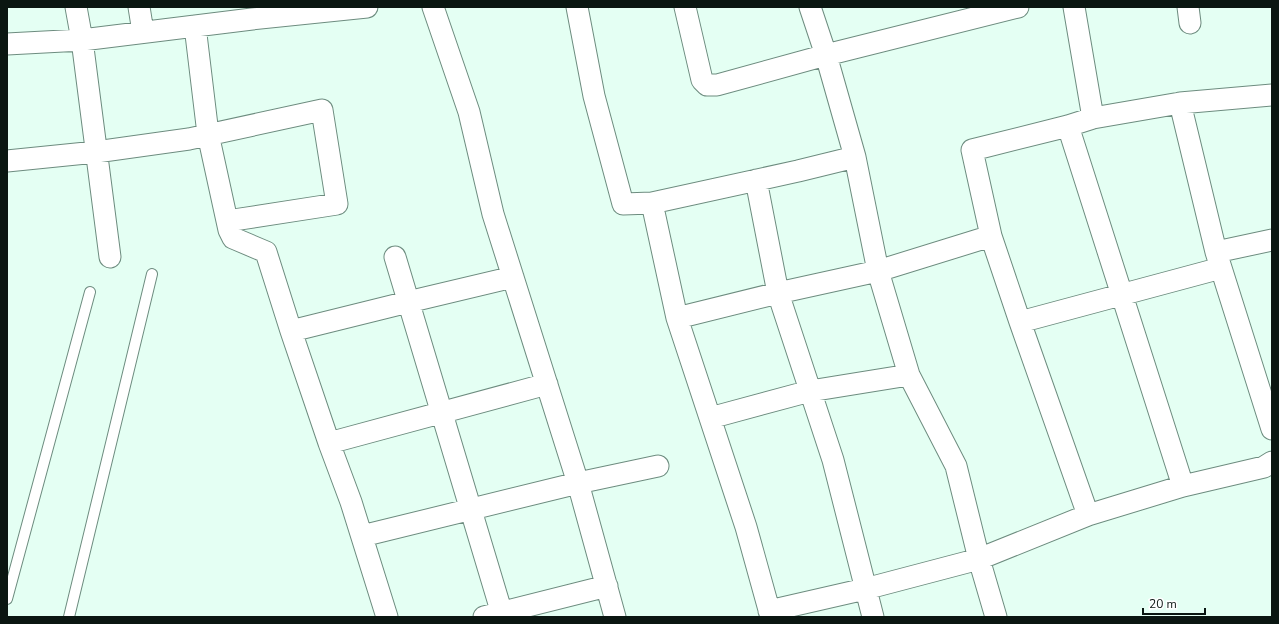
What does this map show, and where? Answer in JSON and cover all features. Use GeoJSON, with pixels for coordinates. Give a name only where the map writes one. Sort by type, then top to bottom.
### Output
{"type":"FeatureCollection","features":[{"type":"Feature","properties":{"kind":"street"},"geometry":{"type":"LineString","coordinates":[[76,7],[82,40],[110,257]]}},
{"type":"Feature","properties":{"kind":"street"},"geometry":{"type":"LineString","coordinates":[[139,7],[143,32]]}},
{"type":"Feature","properties":{"kind":"street"},"geometry":{"type":"LineString","coordinates":[[7,44],[82,40],[195,26],[251,13],[367,7]]}},
{"type":"Feature","properties":{"kind":"street"},"geometry":{"type":"LineString","coordinates":[[433,7],[469,112],[493,214],[578,483],[615,617]]}},
{"type":"Feature","properties":{"kind":"street"},"geometry":{"type":"LineString","coordinates":[[577,7],[594,96],[623,204],[652,203],[798,172],[855,157]]}},
{"type":"Feature","properties":{"kind":"street"},"geometry":{"type":"LineString","coordinates":[[685,7],[702,80],[707,84],[717,85],[826,55],[1018,7]]}},
{"type":"Feature","properties":{"kind":"street"},"geometry":{"type":"LineString","coordinates":[[810,7],[826,55],[855,157],[878,271],[909,375],[956,466],[979,559],[996,617]]}},
{"type":"Feature","properties":{"kind":"street"},"geometry":{"type":"LineString","coordinates":[[1074,7],[1094,118]]}},
{"type":"Feature","properties":{"kind":"street"},"geometry":{"type":"LineString","coordinates":[[195,26],[208,134],[229,230],[233,238],[266,252],[329,443],[352,502],[387,617]]}},
{"type":"Feature","properties":{"kind":"street"},"geometry":{"type":"LineString","coordinates":[[1088,515],[991,236],[972,150],[1094,118],[1180,103],[1272,95]]}},
{"type":"Feature","properties":{"kind":"street"},"geometry":{"type":"LineString","coordinates":[[1180,103],[1218,260],[1272,429]]}},
{"type":"Feature","properties":{"kind":"street"},"geometry":{"type":"LineString","coordinates":[[7,161],[96,152],[208,134],[322,110],[338,204],[227,221]]}},
{"type":"Feature","properties":{"kind":"street"},"geometry":{"type":"LineString","coordinates":[[1068,126],[1183,486]]}},
{"type":"Feature","properties":{"kind":"street"},"geometry":{"type":"LineString","coordinates":[[756,180],[778,293],[833,460],[873,617]]}},
{"type":"Feature","properties":{"kind":"street"},"geometry":{"type":"LineString","coordinates":[[652,203],[677,318],[746,527],[770,614],[979,559],[1088,515],[1183,486],[1264,467],[1272,462]]}},
{"type":"Feature","properties":{"kind":"street"},"geometry":{"type":"LineString","coordinates":[[677,318],[778,293],[878,271],[991,236]]}},
{"type":"Feature","properties":{"kind":"street"},"geometry":{"type":"LineString","coordinates":[[1020,322],[1123,295],[1272,240]]}},
{"type":"Feature","properties":{"kind":"street"},"geometry":{"type":"LineString","coordinates":[[395,257],[471,509],[496,616],[607,586]]}},
{"type":"Feature","properties":{"kind":"street"},"geometry":{"type":"LineString","coordinates":[[291,331],[513,277]]}},
{"type":"Feature","properties":{"kind":"street"},"geometry":{"type":"LineString","coordinates":[[710,418],[810,391],[909,375]]}},
{"type":"Feature","properties":{"kind":"street"},"geometry":{"type":"LineString","coordinates":[[329,443],[547,384]]}},
{"type":"Feature","properties":{"kind":"street"},"geometry":{"type":"LineString","coordinates":[[362,536],[578,483],[658,466]]}},
{"type":"Feature","properties":{"kind":"lane"},"geometry":{"type":"LineString","coordinates":[[69,617],[152,274]]}},
{"type":"Feature","properties":{"kind":"lane"},"geometry":{"type":"LineString","coordinates":[[7,599],[90,292]]}}]}
